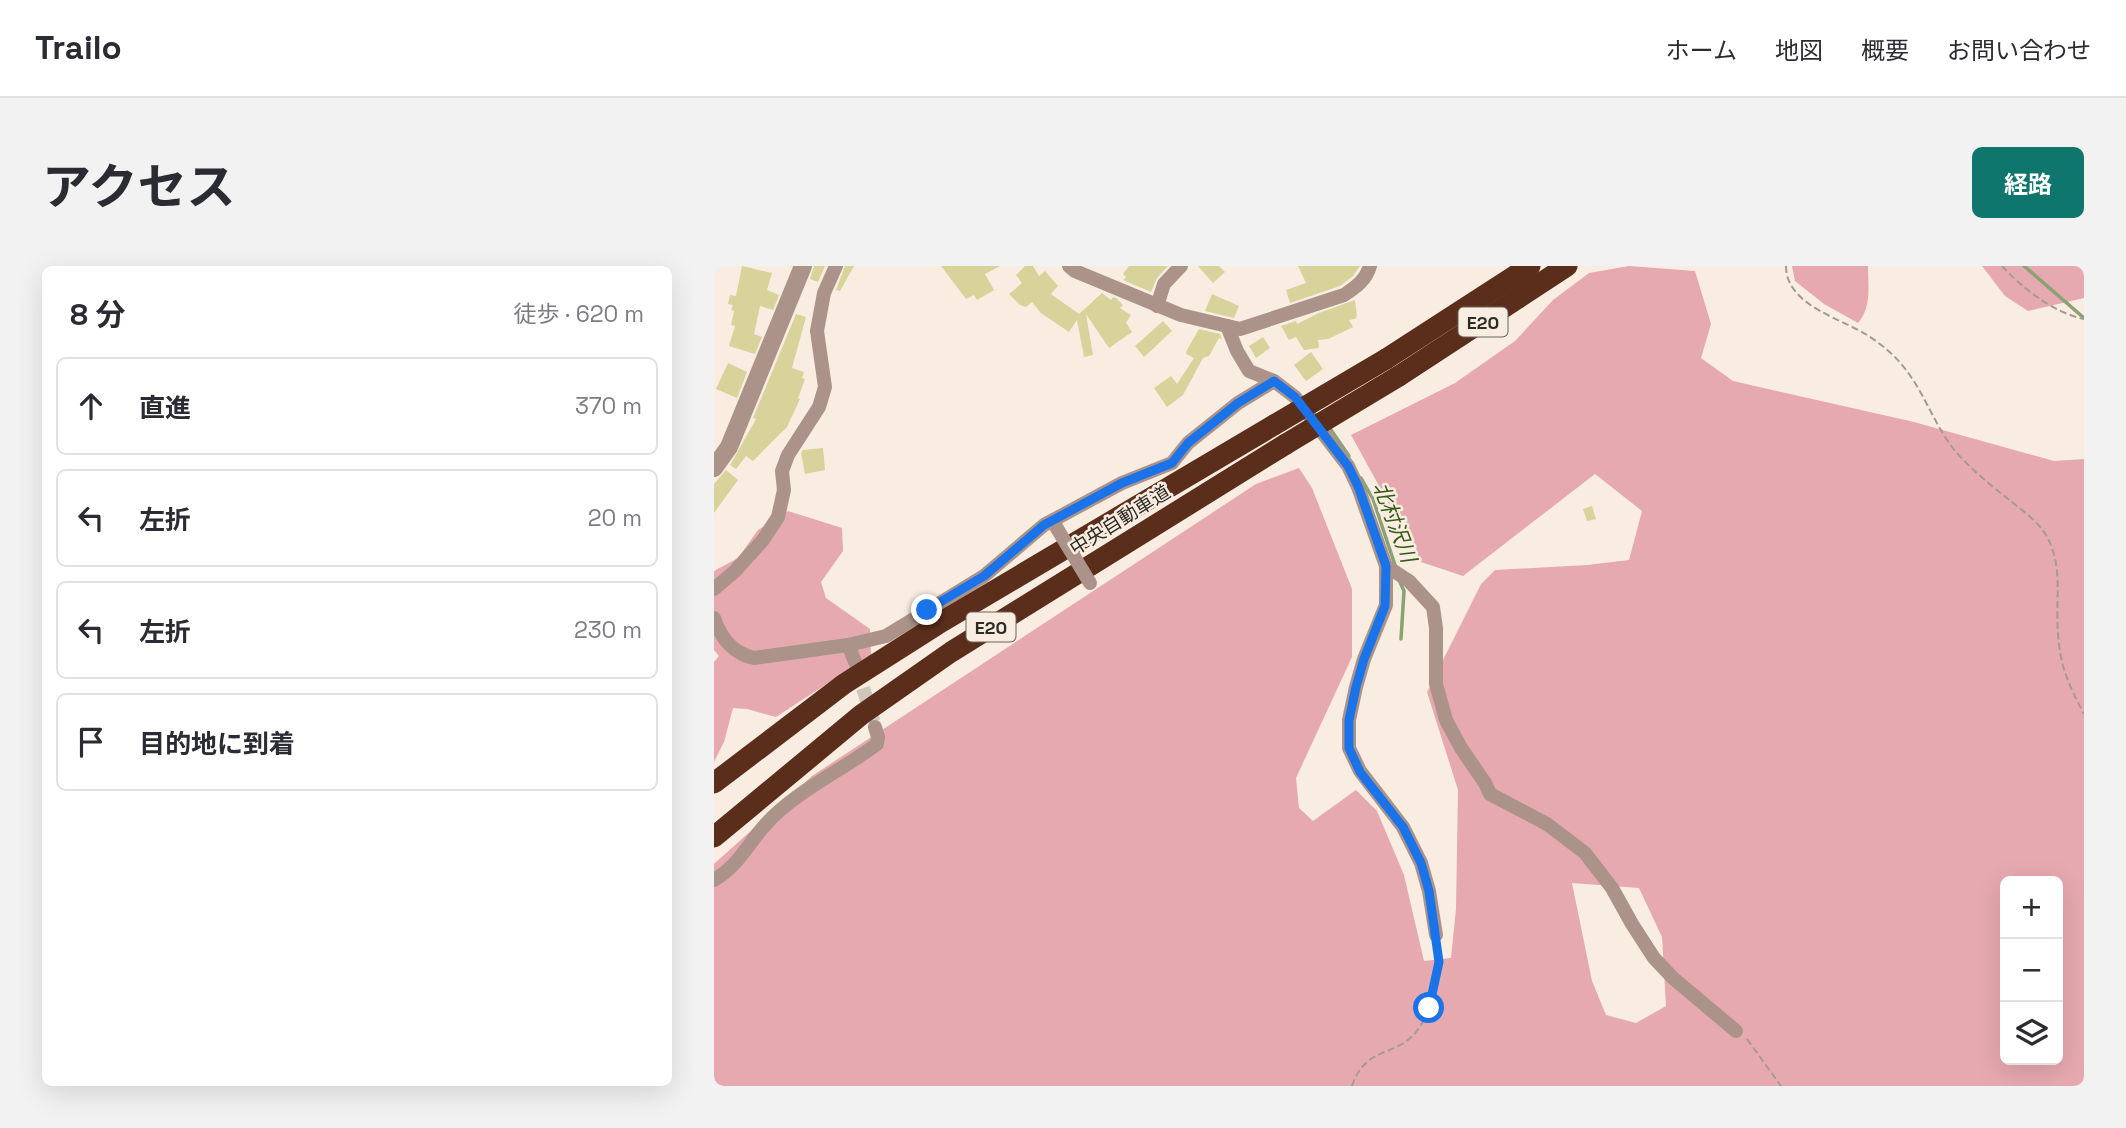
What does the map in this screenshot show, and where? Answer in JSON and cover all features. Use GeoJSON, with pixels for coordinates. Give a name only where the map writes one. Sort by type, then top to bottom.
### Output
{"type":"FeatureCollection","features":[{"type":"Feature","properties":{"kind":"highway","name":"中央自動車道"},"geometry":{"type":"LineString","coordinates":[[714,837],[862,715],[940,660],[1286,443],[1530,266]]}},
{"type":"Feature","properties":{"kind":"highway","name":"中央自動車道"},"geometry":{"type":"LineString","coordinates":[[714,783],[845,684],[932,628],[1274,425],[1392,368],[1567,266]]}},
{"type":"Feature","properties":{"kind":"street"},"geometry":{"type":"LineString","coordinates":[[714,468],[729,447],[803,266]]}},
{"type":"Feature","properties":{"kind":"street"},"geometry":{"type":"LineString","coordinates":[[714,589],[735,571],[763,540],[778,517],[784,490],[782,471],[788,455],[819,407],[825,387],[817,331],[824,293],[836,266]]}},
{"type":"Feature","properties":{"kind":"street"},"geometry":{"type":"LineString","coordinates":[[1157,306],[1164,285],[1181,266]]}},
{"type":"Feature","properties":{"kind":"street"},"geometry":{"type":"LineString","coordinates":[[1080,269],[1157,306],[1181,315],[1240,329],[1344,295],[1359,286],[1368,274],[1370,266]]}},
{"type":"Feature","properties":{"kind":"street"},"geometry":{"type":"LineString","coordinates":[[1227,326],[1249,371],[1274,381],[1295,397],[1348,466],[1358,486],[1386,566],[1385,606],[1356,687],[1349,720],[1349,748],[1360,772],[1403,827],[1421,863],[1429,891],[1436,935]]}},
{"type":"Feature","properties":{"kind":"street"},"geometry":{"type":"LineString","coordinates":[[714,618],[727,643],[739,654],[754,658],[848,645],[886,636],[984,576],[1053,523],[1122,483],[1172,463],[1188,443],[1238,403],[1274,381]]}},
{"type":"Feature","properties":{"kind":"street"},"geometry":{"type":"LineString","coordinates":[[1053,523],[1090,583]]}},
{"type":"Feature","properties":{"kind":"street"},"geometry":{"type":"LineString","coordinates":[[1386,566],[1409,581],[1433,607],[1436,628],[1436,684],[1446,720],[1490,794],[1547,824],[1585,853],[1612,888],[1654,958],[1673,978],[1736,1031]]}},
{"type":"Feature","properties":{"kind":"street"},"geometry":{"type":"LineString","coordinates":[[848,645],[856,664]]}},
{"type":"Feature","properties":{"kind":"street"},"geometry":{"type":"LineString","coordinates":[[714,880],[730,870],[766,824],[877,744],[875,727]]}},
{"type":"Feature","properties":{"kind":"path"},"geometry":{"type":"LineString","coordinates":[[1786,266],[1791,285],[1799,295],[1819,310],[1867,335],[1898,359],[1915,382],[1940,430],[1957,452],[2031,518],[2046,535],[2058,566],[2057,632],[2060,656],[2066,680],[2084,714]]}},
{"type":"Feature","properties":{"kind":"path"},"geometry":{"type":"LineString","coordinates":[[2002,266],[2011,276],[2056,309],[2072,317],[2084,319]]}},
{"type":"Feature","properties":{"kind":"path"},"geometry":{"type":"LineString","coordinates":[[1352,1086],[1355,1076],[1371,1057],[1396,1047],[1416,1033],[1429,1008],[1437,979],[1439,962],[1436,935]]}},
{"type":"Feature","properties":{"kind":"path"},"geometry":{"type":"LineString","coordinates":[[1736,1031],[1756,1049],[1780,1086]]}},
{"type":"Feature","properties":{"kind":"shaded area"},"geometry":{"type":"Polygon","coordinates":[[[1629,266],[1695,271],[1711,324],[1701,358],[1733,381],[1914,422],[2054,461],[2084,459],[2084,1086],[714,1086],[714,864],[812,776],[1256,484],[1299,468],[1312,488],[1352,589],[1352,657],[1296,778],[1299,808],[1313,821],[1356,790],[1377,811],[1404,875],[1424,961],[1451,958],[1456,909],[1458,790],[1427,692],[1481,584],[1495,570],[1629,560],[1642,511],[1595,474],[1463,576],[1421,562],[1351,435],[1455,383],[1515,341],[1553,300],[1589,273],[1629,266]],[[1572,883],[1592,981],[1606,1015],[1636,1023],[1666,1006],[1662,937],[1639,888],[1572,883]]]}},
{"type":"Feature","properties":{"kind":"shaded area"},"geometry":{"type":"Polygon","coordinates":[[[1792,266],[1868,266],[1867,303],[1858,323],[1824,304],[1795,281],[1792,266]]]}},
{"type":"Feature","properties":{"kind":"shaded area"},"geometry":{"type":"Polygon","coordinates":[[[1982,266],[2084,266],[2084,298],[2028,311],[2005,296],[1982,266]]]}},
{"type":"Feature","properties":{"kind":"shaded area"},"geometry":{"type":"Polygon","coordinates":[[[788,511],[842,528],[843,551],[821,582],[826,598],[870,629],[871,655],[776,717],[733,708],[724,742],[714,762],[714,662],[719,656],[714,650],[714,571],[738,558],[758,530],[788,511]]]}},
{"type":"Feature","properties":{"kind":"building"},"geometry":{"type":"Polygon","coordinates":[[[742,266],[772,273],[767,290],[779,295],[773,310],[760,306],[754,334],[762,337],[755,354],[729,346],[735,326],[731,325],[733,305],[728,304],[730,295],[736,296],[742,266]]]}},
{"type":"Feature","properties":{"kind":"building"},"geometry":{"type":"Polygon","coordinates":[[[814,266],[825,266],[818,282],[810,279],[814,266]]]}},
{"type":"Feature","properties":{"kind":"building"},"geometry":{"type":"Polygon","coordinates":[[[845,266],[854,266],[840,291],[836,290],[845,266]]]}},
{"type":"Feature","properties":{"kind":"building"},"geometry":{"type":"Polygon","coordinates":[[[941,266],[1000,266],[985,274],[994,290],[977,300],[974,295],[966,299],[941,266]]]}},
{"type":"Feature","properties":{"kind":"building"},"geometry":{"type":"Polygon","coordinates":[[[1025,266],[1033,266],[1039,276],[1045,271],[1058,286],[1051,294],[1079,314],[1102,293],[1111,300],[1116,298],[1123,305],[1120,308],[1131,315],[1126,323],[1132,332],[1109,348],[1086,314],[1093,355],[1084,357],[1077,320],[1069,332],[1041,313],[1032,302],[1026,307],[1020,305],[1009,294],[1022,283],[1016,275],[1025,266]]]}},
{"type":"Feature","properties":{"kind":"building"},"geometry":{"type":"Polygon","coordinates":[[[1129,266],[1168,266],[1157,278],[1151,292],[1123,280],[1126,277],[1123,274],[1129,266]]]}},
{"type":"Feature","properties":{"kind":"building"},"geometry":{"type":"Polygon","coordinates":[[[1198,266],[1219,266],[1225,272],[1213,283],[1198,266]]]}},
{"type":"Feature","properties":{"kind":"building"},"geometry":{"type":"Polygon","coordinates":[[[1298,266],[1360,266],[1353,276],[1340,286],[1290,303],[1286,290],[1306,283],[1298,266]]]}},
{"type":"Feature","properties":{"kind":"building"},"geometry":{"type":"Polygon","coordinates":[[[1212,294],[1239,306],[1234,318],[1205,311],[1212,294]]]}},
{"type":"Feature","properties":{"kind":"building"},"geometry":{"type":"Polygon","coordinates":[[[1355,300],[1357,316],[1349,320],[1353,327],[1328,339],[1318,340],[1319,348],[1304,350],[1296,337],[1289,340],[1281,326],[1296,321],[1297,324],[1355,300]]]}},
{"type":"Feature","properties":{"kind":"building"},"geometry":{"type":"Polygon","coordinates":[[[796,314],[806,317],[792,368],[804,372],[802,378],[805,379],[798,398],[800,399],[787,427],[753,461],[746,456],[736,469],[730,465],[756,419],[753,418],[796,314]]]}},
{"type":"Feature","properties":{"kind":"building"},"geometry":{"type":"Polygon","coordinates":[[[1163,321],[1172,331],[1144,357],[1135,346],[1163,321]]]}},
{"type":"Feature","properties":{"kind":"building"},"geometry":{"type":"Polygon","coordinates":[[[1199,329],[1220,334],[1222,339],[1219,338],[1209,356],[1203,358],[1183,395],[1167,407],[1154,388],[1171,376],[1177,384],[1194,358],[1186,354],[1199,329]]]}},
{"type":"Feature","properties":{"kind":"building"},"geometry":{"type":"Polygon","coordinates":[[[1263,337],[1270,348],[1256,358],[1249,346],[1263,337]]]}},
{"type":"Feature","properties":{"kind":"building"},"geometry":{"type":"Polygon","coordinates":[[[1311,352],[1323,369],[1306,381],[1294,365],[1311,352]]]}},
{"type":"Feature","properties":{"kind":"building"},"geometry":{"type":"Polygon","coordinates":[[[728,363],[747,372],[737,398],[716,389],[728,363]]]}},
{"type":"Feature","properties":{"kind":"building"},"geometry":{"type":"Polygon","coordinates":[[[823,448],[825,470],[805,474],[801,453],[803,450],[823,448]]]}},
{"type":"Feature","properties":{"kind":"building"},"geometry":{"type":"Polygon","coordinates":[[[726,470],[738,480],[714,513],[714,484],[726,470]]]}},
{"type":"Feature","properties":{"kind":"building"},"geometry":{"type":"Polygon","coordinates":[[[1592,506],[1596,519],[1587,521],[1583,509],[1592,506]]]}},
{"type":"Feature","properties":{"kind":"waterway"},"geometry":{"type":"LineString","coordinates":[[2024,266],[2084,318]]}},
{"type":"Feature","properties":{"kind":"waterway","name":"北村沢川"},"geometry":{"type":"LineString","coordinates":[[1329,427],[1349,456]]}},
{"type":"Feature","properties":{"kind":"waterway","name":"北村沢川"},"geometry":{"type":"LineString","coordinates":[[1361,478],[1373,499],[1395,565]]}},
{"type":"Feature","properties":{"kind":"waterway","name":"北村沢川"},"geometry":{"type":"LineString","coordinates":[[1400,582],[1404,591],[1401,639]]}},
{"type":"Feature","properties":{"kind":"tunnel"},"geometry":{"type":"LineString","coordinates":[[857,668],[875,727]]}},
{"type":"Feature","properties":{"kind":"route"},"geometry":{"type":"LineString","coordinates":[[927,610],[984,576],[1044,525],[1122,483],[1143,477],[1172,463],[1188,443],[1261,388],[1274,381],[1295,397],[1348,466],[1358,486],[1386,566],[1385,606],[1356,687],[1349,720],[1349,748],[1360,772],[1403,827],[1421,863],[1429,891],[1439,962],[1429,1008]]}}]}
